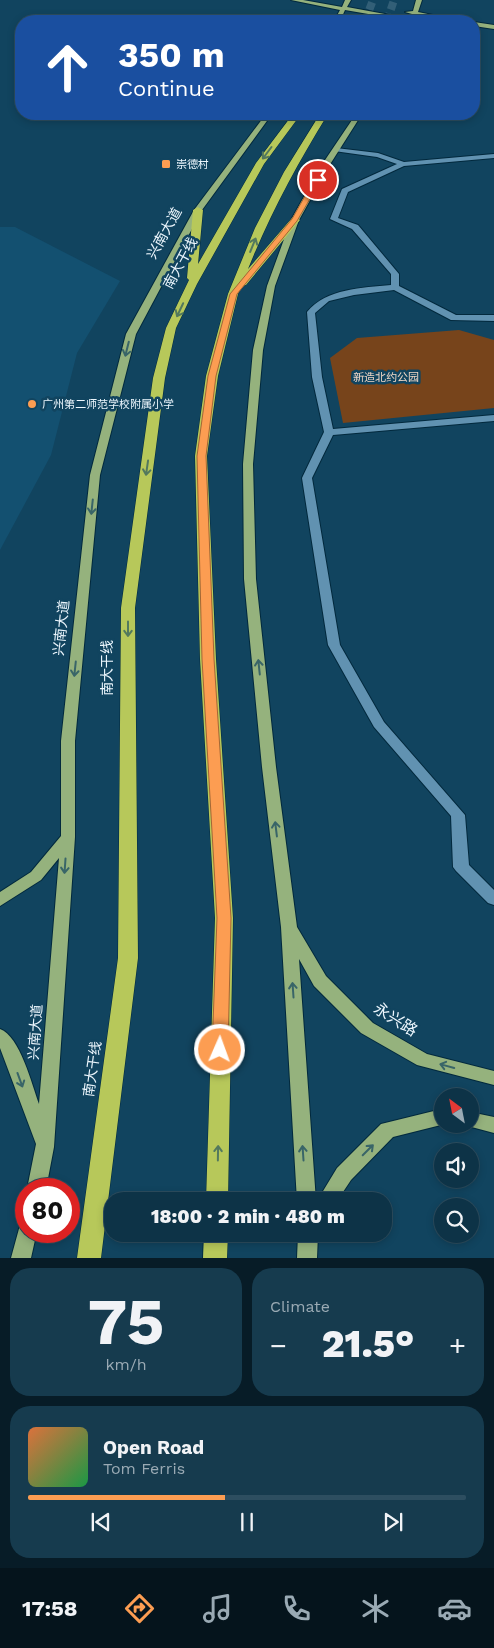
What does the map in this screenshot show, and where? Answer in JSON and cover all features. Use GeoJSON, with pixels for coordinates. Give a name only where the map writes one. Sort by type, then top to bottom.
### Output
{"type":"FeatureCollection","features":[{"type":"Feature","properties":{"kind":"highway","name":"南大干线"},"geometry":{"type":"LineString","coordinates":[[89,1258],[128,958],[128,608],[159,378],[172,328],[192,284],[260,162],[292,120]]}},
{"type":"Feature","properties":{"kind":"highway"},"geometry":{"type":"LineString","coordinates":[[217,1192],[224,918],[208,659],[201,456],[212,376],[234,294],[260,228],[280,188],[320,120]]}},
{"type":"Feature","properties":{"kind":"highway"},"geometry":{"type":"LineString","coordinates":[[192,284],[198,210]]}},
{"type":"Feature","properties":{"kind":"highway"},"geometry":{"type":"LineString","coordinates":[[234,294],[295,220]]}},
{"type":"Feature","properties":{"kind":"highway"},"geometry":{"type":"LineString","coordinates":[[215,1258],[216,1242]]}},
{"type":"Feature","properties":{"kind":"main road"},"geometry":{"type":"LineString","coordinates":[[294,0],[380,15]]}},
{"type":"Feature","properties":{"kind":"main road"},"geometry":{"type":"LineString","coordinates":[[415,14],[419,0]]}},
{"type":"Feature","properties":{"kind":"main road"},"geometry":{"type":"LineString","coordinates":[[340,15],[345,1],[421,15]]}},
{"type":"Feature","properties":{"kind":"main road"},"geometry":{"type":"LineString","coordinates":[[480,25],[494,27]]}},
{"type":"Feature","properties":{"kind":"main road"},"geometry":{"type":"LineString","coordinates":[[480,32],[494,34]]}},
{"type":"Feature","properties":{"kind":"main road","name":"兴南大道"},"geometry":{"type":"LineString","coordinates":[[38,1178],[45,1147],[68,837],[68,741],[95,476],[131,334],[198,210],[265,120]]}},
{"type":"Feature","properties":{"kind":"main road"},"geometry":{"type":"LineString","coordinates":[[305,1192],[289,927],[269,767],[250,579],[248,464],[258,350],[271,286],[295,220],[355,120]]}},
{"type":"Feature","properties":{"kind":"main road"},"geometry":{"type":"LineString","coordinates":[[0,900],[36,876],[68,837]]}},
{"type":"Feature","properties":{"kind":"main road","name":"永兴路"},"geometry":{"type":"LineString","coordinates":[[289,927],[320,981],[367,1028],[423,1060],[494,1078]]}},
{"type":"Feature","properties":{"kind":"main road"},"geometry":{"type":"LineString","coordinates":[[0,1036],[9,1048],[45,1147]]}},
{"type":"Feature","properties":{"kind":"main road"},"geometry":{"type":"LineString","coordinates":[[332,1192],[344,1174],[387,1130],[434,1119]]}},
{"type":"Feature","properties":{"kind":"main road"},"geometry":{"type":"LineString","coordinates":[[479,1122],[494,1126]]}},
{"type":"Feature","properties":{"kind":"main road"},"geometry":{"type":"LineString","coordinates":[[307,1258],[308,1242]]}},
{"type":"Feature","properties":{"kind":"main road"},"geometry":{"type":"LineString","coordinates":[[21,1258],[24,1243]]}},
{"type":"Feature","properties":{"kind":"street"},"geometry":{"type":"LineString","coordinates":[[336,150],[378,155],[404,164]]}},
{"type":"Feature","properties":{"kind":"street"},"geometry":{"type":"LineString","coordinates":[[395,288],[395,274],[355,226],[334,219],[345,191],[404,164],[494,156]]}},
{"type":"Feature","properties":{"kind":"street"},"geometry":{"type":"LineString","coordinates":[[494,318],[454,318],[395,288],[354,292],[326,299],[311,312],[317,377],[329,432],[307,478],[334,645],[379,724],[458,815],[462,867],[494,899]]}},
{"type":"Feature","properties":{"kind":"street"},"geometry":{"type":"LineString","coordinates":[[329,432],[494,418]]}},
{"type":"Feature","properties":{"kind":"shaded area","name":"广州第二师范学校附属小学"},"geometry":{"type":"Polygon","coordinates":[[[0,227],[15,227],[120,281],[77,353],[51,455],[0,550],[0,227]]]}},
{"type":"Feature","properties":{"kind":"green space","name":"新造北约公园"},"geometry":{"type":"Polygon","coordinates":[[[459,330],[494,340],[494,408],[343,423],[330,358],[357,338],[459,330]]]}},
{"type":"Feature","properties":{"kind":"tunnel"},"geometry":{"type":"LineString","coordinates":[[367,15],[373,0]]}},
{"type":"Feature","properties":{"kind":"tunnel"},"geometry":{"type":"LineString","coordinates":[[389,15],[394,0]]}},
{"type":"Feature","properties":{"kind":"place","name":"崇德村"},"geometry":{"type":"Point","coordinates":[166,164]}},
{"type":"Feature","properties":{"kind":"place","name":"广州第二师范学校附属小学"},"geometry":{"type":"Point","coordinates":[32,404]}},
{"type":"Feature","properties":{"kind":"route"},"geometry":{"type":"LineString","coordinates":[[220,1050],[224,918],[208,659],[201,456],[212,376],[234,294],[295,220],[318,180]]}}]}
